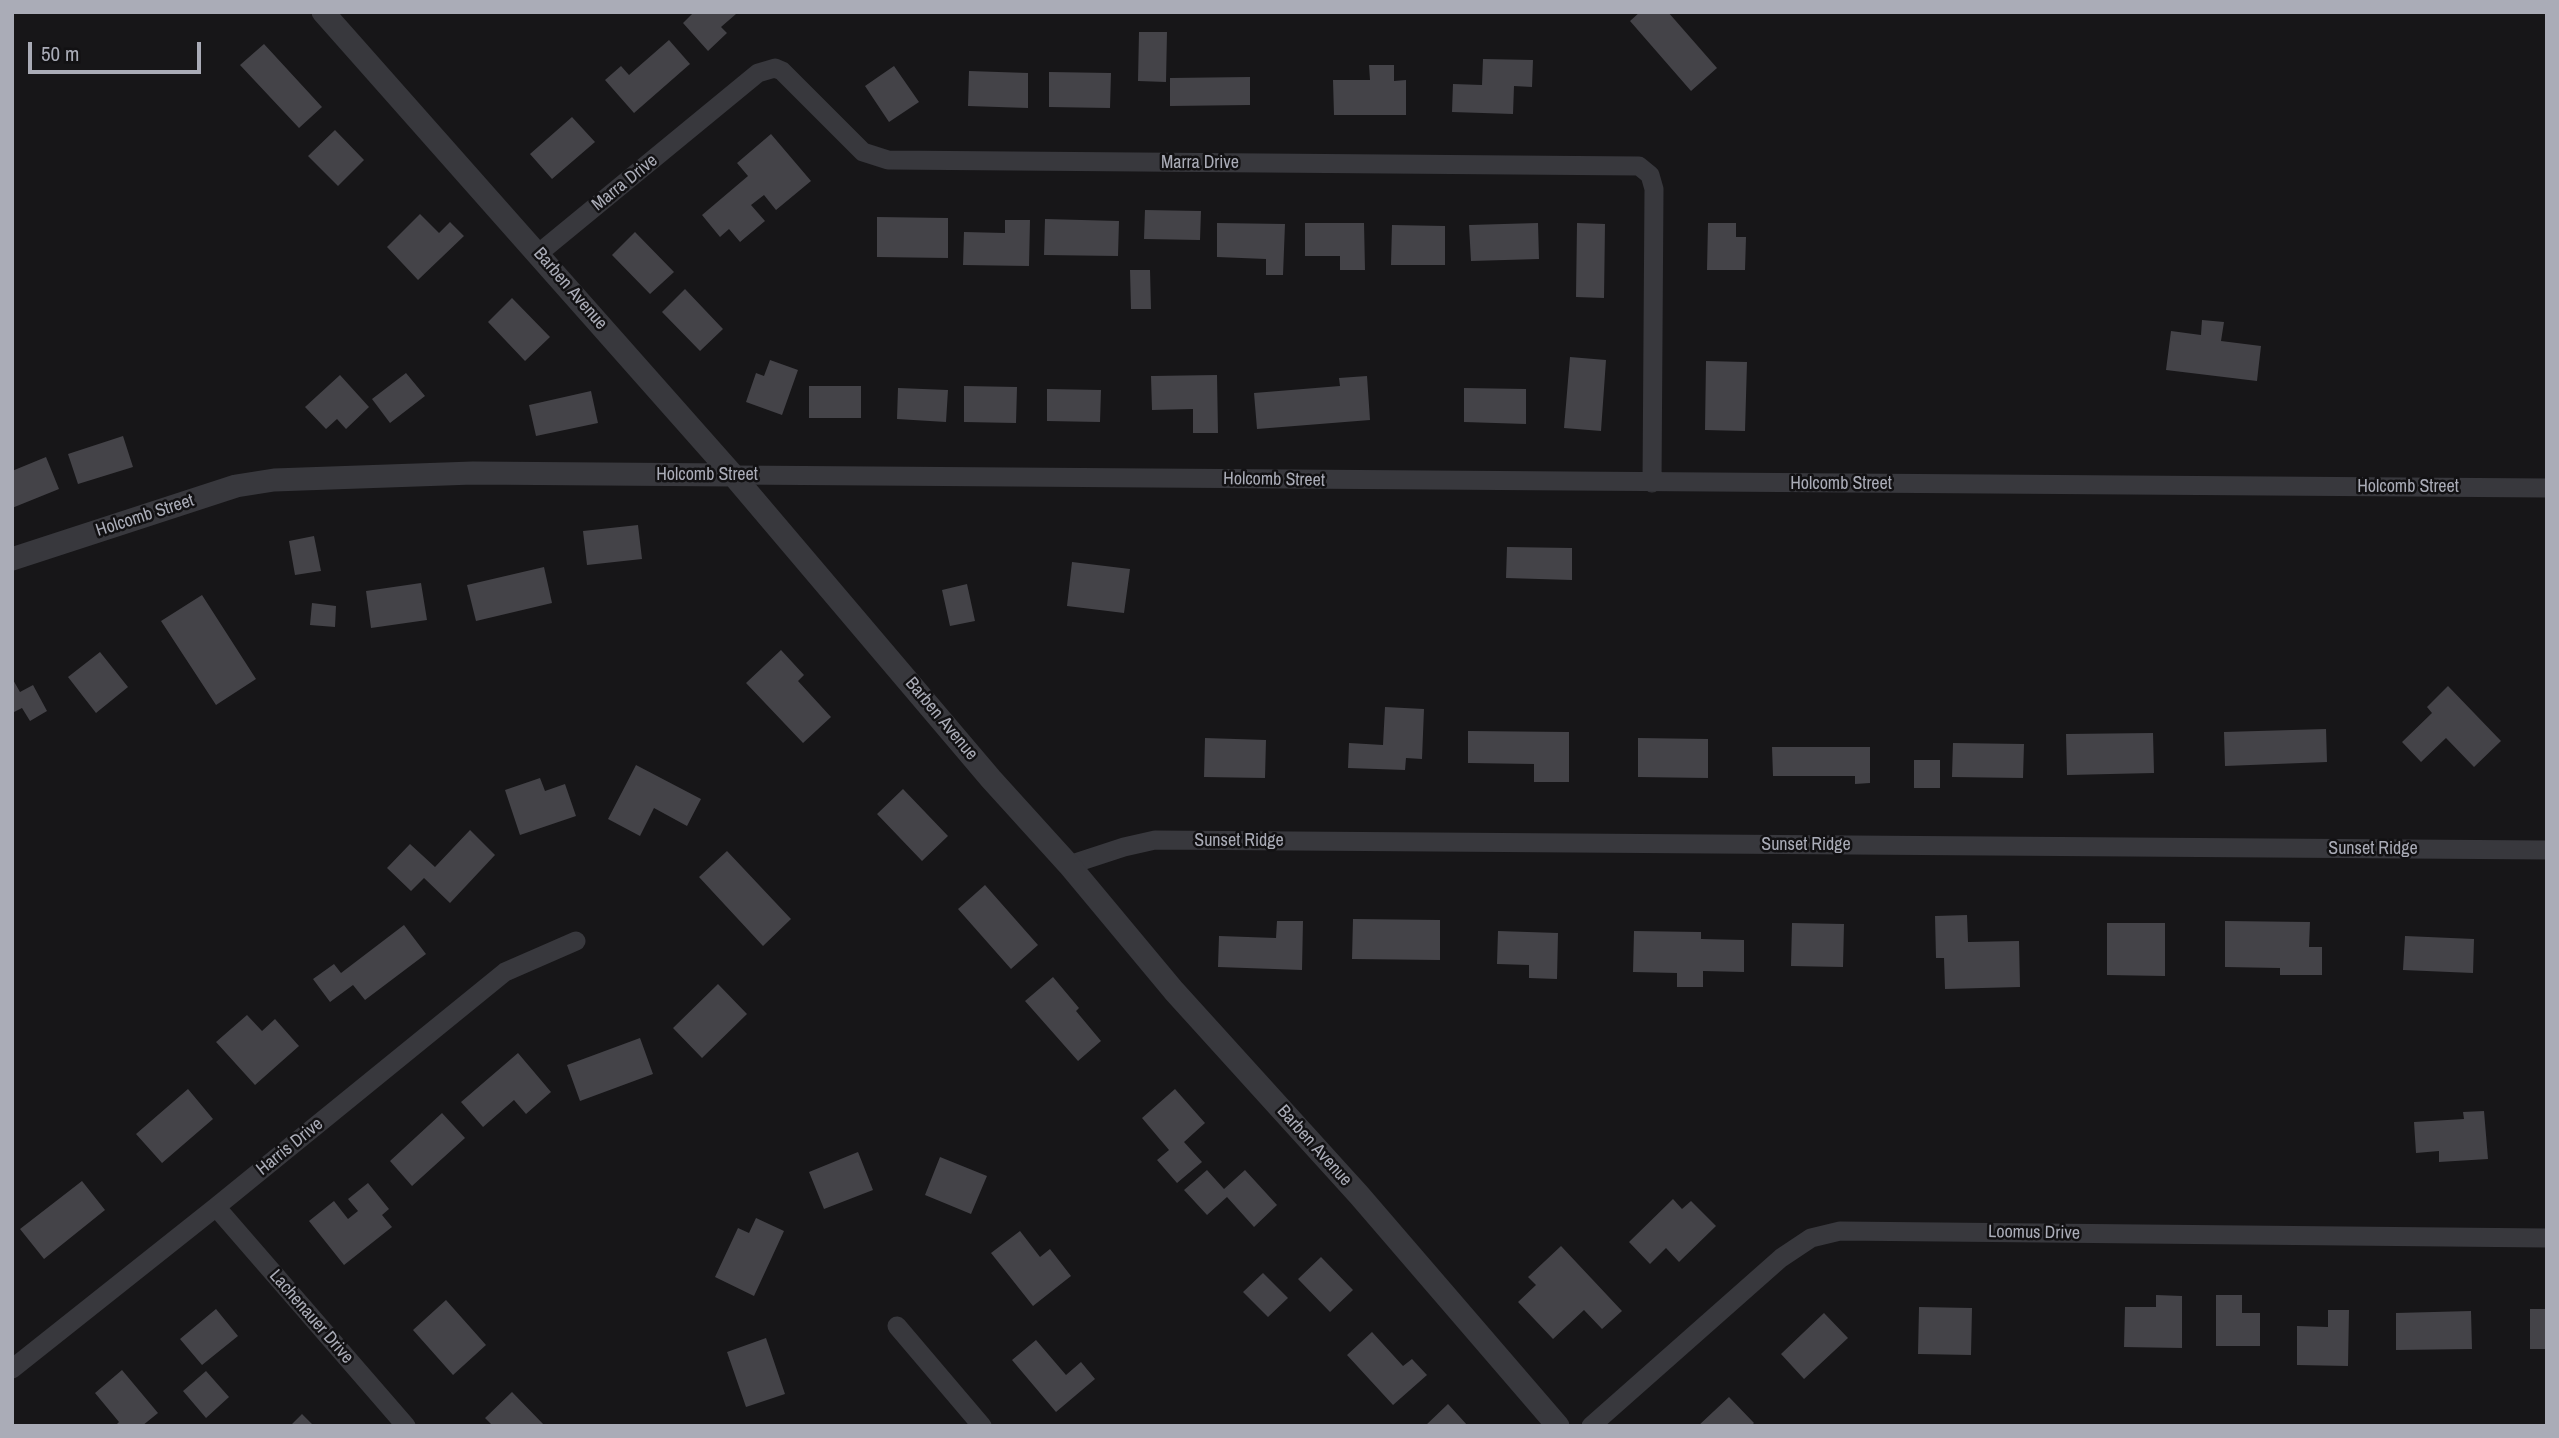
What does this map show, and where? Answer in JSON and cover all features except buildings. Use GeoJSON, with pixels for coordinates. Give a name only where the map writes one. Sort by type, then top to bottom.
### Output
{"type":"FeatureCollection","features":[{"type":"Feature","properties":{"kind":"street","name":"Barben Avenue"},"geometry":{"type":"LineString","coordinates":[[323,12],[733,475],[1174,991],[1359,1195],[1558,1426]]}},
{"type":"Feature","properties":{"kind":"street","name":"Marra Drive"},"geometry":{"type":"LineString","coordinates":[[539,253],[758,73],[775,68],[782,71],[863,152],[888,160],[1639,166],[1650,175],[1654,189],[1652,483]]}},
{"type":"Feature","properties":{"kind":"street","name":"Holcomb Street"},"geometry":{"type":"LineString","coordinates":[[12,559],[236,486],[274,480],[473,473],[2547,488]]}},
{"type":"Feature","properties":{"kind":"street","name":"Sunset Ridge"},"geometry":{"type":"LineString","coordinates":[[1069,865],[1124,847],[1156,841],[2547,850]]}},
{"type":"Feature","properties":{"kind":"street","name":"Harris Drive"},"geometry":{"type":"LineString","coordinates":[[12,1369],[505,972],[576,941]]}},
{"type":"Feature","properties":{"kind":"street","name":"Lachenauer Drive"},"geometry":{"type":"LineString","coordinates":[[216,1207],[406,1426]]}},
{"type":"Feature","properties":{"kind":"street","name":"Loomus Drive"},"geometry":{"type":"LineString","coordinates":[[1591,1426],[1781,1258],[1811,1238],[1840,1231],[2547,1238]]}},
{"type":"Feature","properties":{"kind":"street"},"geometry":{"type":"LineString","coordinates":[[897,1326],[982,1426]]}}]}
